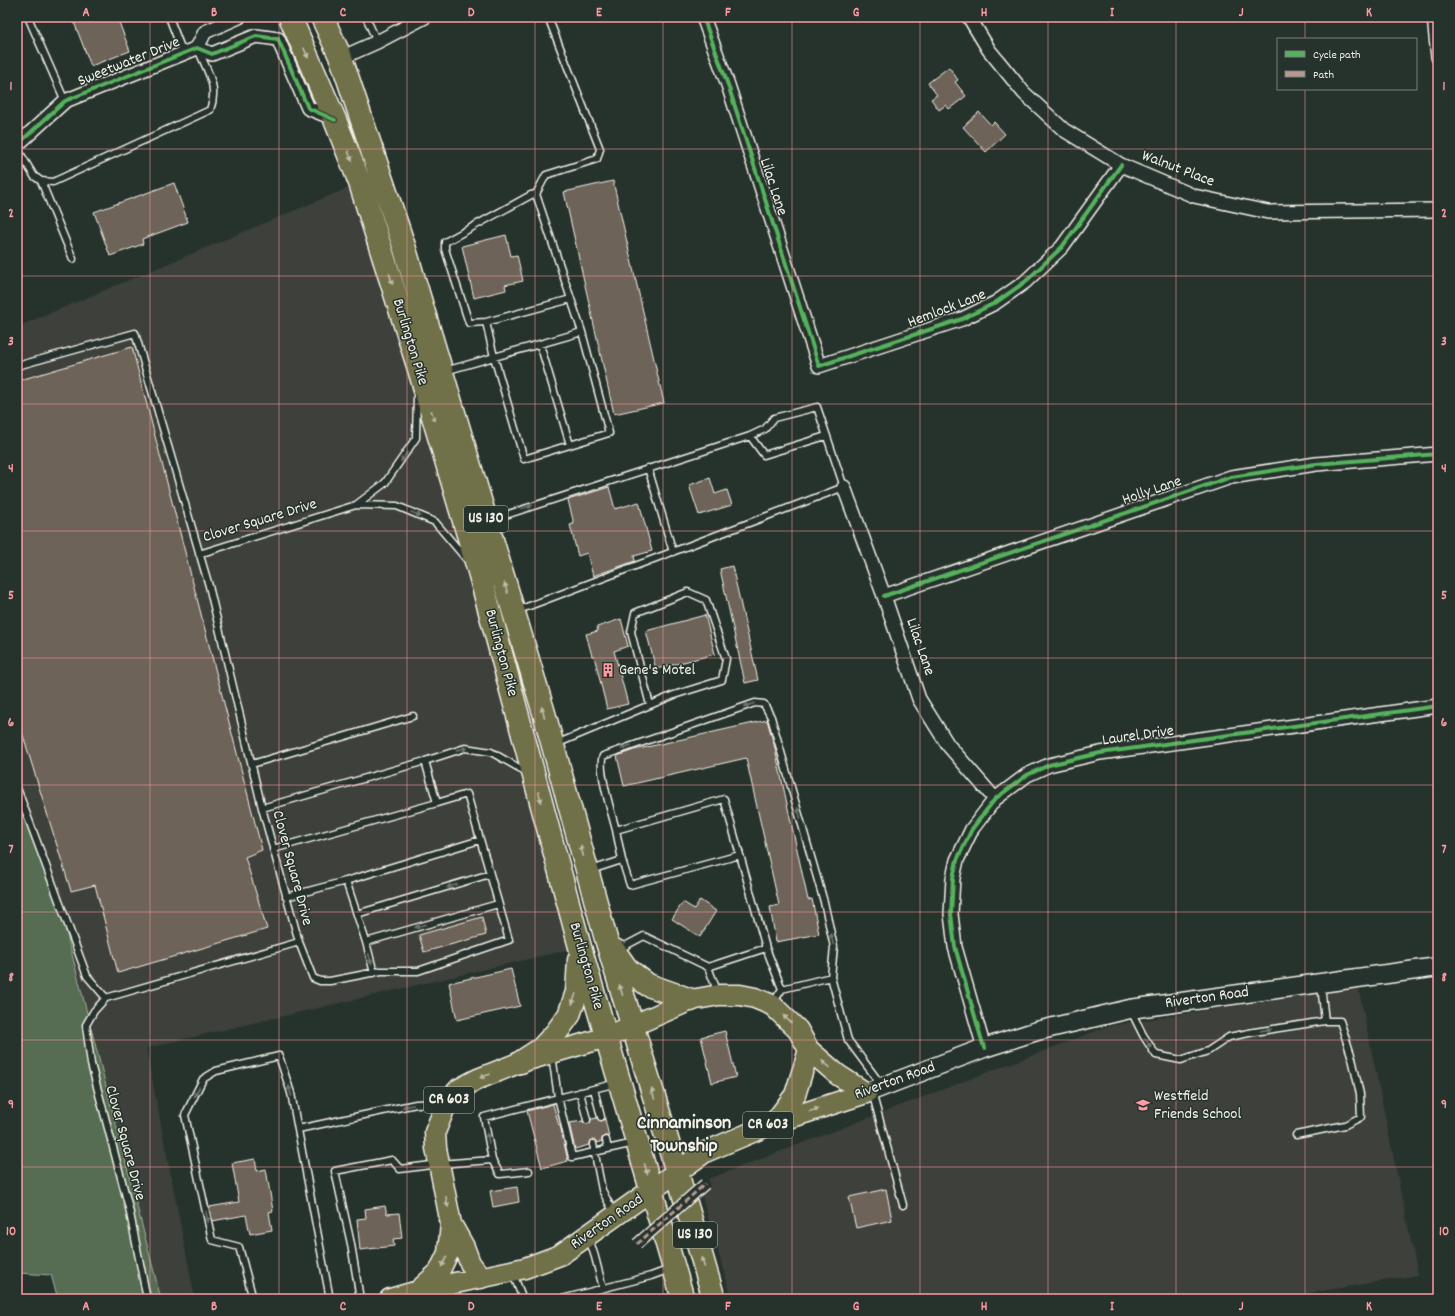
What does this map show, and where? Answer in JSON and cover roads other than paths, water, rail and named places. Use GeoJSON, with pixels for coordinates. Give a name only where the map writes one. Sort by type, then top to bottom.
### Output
{"type":"FeatureCollection","features":[{"type":"Feature","properties":{"kind":"highway","name":"Burlington Pike"},"geometry":{"type":"LineString","coordinates":[[290,17],[335,120],[360,183],[418,366],[480,575],[580,946],[683,1299]]}},
{"type":"Feature","properties":{"kind":"highway","name":"Burlington Pike"},"geometry":{"type":"LineString","coordinates":[[322,17],[341,58],[404,246],[513,612],[606,939],[714,1299]]}},
{"type":"Feature","properties":{"kind":"highway"},"geometry":{"type":"LineString","coordinates":[[606,939],[627,969],[648,985],[691,1000]]}},
{"type":"Feature","properties":{"kind":"highway"},"geometry":{"type":"LineString","coordinates":[[521,1062],[541,1049],[556,1033],[569,1015],[577,992],[580,946]]}},
{"type":"Feature","properties":{"kind":"main road","name":"Riverton Road"},"geometry":{"type":"LineString","coordinates":[[390,1299],[418,1291],[526,1268],[560,1255],[705,1152],[774,1123],[873,1090],[984,1048],[1036,1031],[1130,1009],[1438,967]]}},
{"type":"Feature","properties":{"kind":"main road","name":"CR 603"},"geometry":{"type":"LineString","coordinates":[[418,1291],[439,1272],[448,1253],[451,1224],[439,1164],[435,1132],[447,1102],[459,1089],[478,1079],[521,1062],[607,1037],[691,1000],[719,995],[777,997],[809,1050],[838,1075],[873,1090]]}},
{"type":"Feature","properties":{"kind":"main road"},"geometry":{"type":"LineString","coordinates":[[774,1123],[795,1095],[809,1050]]}},
{"type":"Feature","properties":{"kind":"main road"},"geometry":{"type":"LineString","coordinates":[[451,1224],[464,1246],[470,1263],[481,1278]]}},
{"type":"Feature","properties":{"kind":"street","name":"Sweetwater Drive"},"geometry":{"type":"LineString","coordinates":[[198,48],[205,32],[239,17]]}},
{"type":"Feature","properties":{"kind":"street"},"geometry":{"type":"LineString","coordinates":[[341,58],[377,42],[425,17]]}},
{"type":"Feature","properties":{"kind":"street","name":"Lilac Lane"},"geometry":{"type":"LineString","coordinates":[[702,17],[728,85],[819,366]]}},
{"type":"Feature","properties":{"kind":"street","name":"Walnut Place"},"geometry":{"type":"LineString","coordinates":[[969,17],[989,50],[1024,93],[1064,130],[1121,165],[1194,196],[1268,212],[1438,210]]}},
{"type":"Feature","properties":{"kind":"street"},"geometry":{"type":"LineString","coordinates":[[1434,17],[1438,57]]}},
{"type":"Feature","properties":{"kind":"street","name":"Sweetwater Drive"},"geometry":{"type":"LineString","coordinates":[[17,145],[64,101],[183,53],[198,48],[212,54],[256,36],[278,39],[308,108],[335,120]]}},
{"type":"Feature","properties":{"kind":"street","name":"Hemlock Lane"},"geometry":{"type":"LineString","coordinates":[[819,366],[962,319],[995,303],[1025,282],[1062,247],[1121,165]]}},
{"type":"Feature","properties":{"kind":"street","name":"Holly Lane"},"geometry":{"type":"LineString","coordinates":[[884,596],[1230,477],[1316,464],[1438,454]]}},
{"type":"Feature","properties":{"kind":"street","name":"Lilac Lane"},"geometry":{"type":"LineString","coordinates":[[844,487],[884,596],[919,699],[948,745],[995,800]]}},
{"type":"Feature","properties":{"kind":"street","name":"Laurel Drive"},"geometry":{"type":"LineString","coordinates":[[984,1048],[955,947],[951,914],[953,878],[957,860],[972,829],[995,800],[1027,775],[1049,765],[1100,753],[1438,706]]}},
{"type":"Feature","properties":{"kind":"street"},"geometry":{"type":"LineString","coordinates":[[637,1244],[706,1184]]}},
{"type":"Feature","properties":{"kind":"lane"},"geometry":{"type":"LineString","coordinates":[[28,17],[64,101]]}},
{"type":"Feature","properties":{"kind":"lane"},"geometry":{"type":"LineString","coordinates":[[169,17],[183,53]]}},
{"type":"Feature","properties":{"kind":"lane"},"geometry":{"type":"LineString","coordinates":[[366,17],[377,42]]}},
{"type":"Feature","properties":{"kind":"lane"},"geometry":{"type":"LineString","coordinates":[[486,322],[494,357],[524,459],[609,433],[582,332],[536,194],[546,175],[597,159],[600,149],[548,17]]}},
{"type":"Feature","properties":{"kind":"lane"},"geometry":{"type":"LineString","coordinates":[[17,148],[34,176],[42,181],[53,182],[210,110],[214,101],[214,88],[198,48]]}},
{"type":"Feature","properties":{"kind":"lane"},"geometry":{"type":"LineString","coordinates":[[42,181],[73,259]]}},
{"type":"Feature","properties":{"kind":"lane"},"geometry":{"type":"LineString","coordinates":[[536,194],[531,195],[445,242],[445,249],[469,323],[486,322],[571,300]]}},
{"type":"Feature","properties":{"kind":"lane"},"geometry":{"type":"LineString","coordinates":[[442,372],[582,332]]}},
{"type":"Feature","properties":{"kind":"lane"},"geometry":{"type":"LineString","coordinates":[[17,366],[135,333],[199,554]]}},
{"type":"Feature","properties":{"kind":"lane"},"geometry":{"type":"LineString","coordinates":[[540,344],[570,445]]}},
{"type":"Feature","properties":{"kind":"lane","name":"Clover Square Drive"},"geometry":{"type":"LineString","coordinates":[[356,505],[386,483],[416,438],[418,366]]}},
{"type":"Feature","properties":{"kind":"lane"},"geometry":{"type":"LineString","coordinates":[[486,521],[750,436],[765,428],[774,418],[817,407],[844,487],[513,612]]}},
{"type":"Feature","properties":{"kind":"lane"},"geometry":{"type":"LineString","coordinates":[[750,436],[764,455],[826,436]]}},
{"type":"Feature","properties":{"kind":"lane"},"geometry":{"type":"LineString","coordinates":[[648,468],[673,552]]}},
{"type":"Feature","properties":{"kind":"lane","name":"Clover Square Drive"},"geometry":{"type":"LineString","coordinates":[[148,1299],[129,1208],[91,1064],[86,1025],[94,1011],[106,998],[299,942],[262,808],[209,586],[199,554],[356,505],[397,506],[435,522],[480,575]]}},
{"type":"Feature","properties":{"kind":"lane"},"geometry":{"type":"LineString","coordinates":[[552,746],[674,695],[722,680],[726,659],[706,600],[688,592],[635,614],[631,632],[650,705]]}},
{"type":"Feature","properties":{"kind":"lane"},"geometry":{"type":"LineString","coordinates":[[740,855],[630,885],[622,860],[601,771],[601,760],[603,756],[755,703],[764,704],[771,716],[824,902],[834,947],[831,977],[848,1040],[873,1090],[903,1204]]}},
{"type":"Feature","properties":{"kind":"lane"},"geometry":{"type":"LineString","coordinates":[[252,764],[413,716]]}},
{"type":"Feature","properties":{"kind":"lane"},"geometry":{"type":"LineString","coordinates":[[262,808],[465,748],[491,752],[534,776]]}},
{"type":"Feature","properties":{"kind":"lane"},"geometry":{"type":"LineString","coordinates":[[425,761],[437,803]]}},
{"type":"Feature","properties":{"kind":"lane"},"geometry":{"type":"LineString","coordinates":[[17,788],[87,976],[106,998]]}},
{"type":"Feature","properties":{"kind":"lane"},"geometry":{"type":"LineString","coordinates":[[273,849],[467,794],[509,940],[418,971],[381,971],[330,981],[320,981],[313,978],[299,942]]}},
{"type":"Feature","properties":{"kind":"lane"},"geometry":{"type":"LineString","coordinates":[[616,830],[724,799],[766,948],[777,997],[831,977]]}},
{"type":"Feature","properties":{"kind":"lane"},"geometry":{"type":"LineString","coordinates":[[286,897],[346,882],[480,840]]}},
{"type":"Feature","properties":{"kind":"lane"},"geometry":{"type":"LineString","coordinates":[[587,872],[622,860]]}},
{"type":"Feature","properties":{"kind":"lane"},"geometry":{"type":"LineString","coordinates":[[357,914],[490,874]]}},
{"type":"Feature","properties":{"kind":"lane"},"geometry":{"type":"LineString","coordinates":[[346,882],[366,942],[374,972]]}},
{"type":"Feature","properties":{"kind":"lane"},"geometry":{"type":"LineString","coordinates":[[366,942],[498,904]]}},
{"type":"Feature","properties":{"kind":"lane"},"geometry":{"type":"LineString","coordinates":[[606,939],[625,946],[644,936],[708,967],[719,995]]}},
{"type":"Feature","properties":{"kind":"lane"},"geometry":{"type":"LineString","coordinates":[[708,967],[766,948]]}},
{"type":"Feature","properties":{"kind":"lane"},"geometry":{"type":"LineString","coordinates":[[1321,983],[1325,1021]]}},
{"type":"Feature","properties":{"kind":"lane"},"geometry":{"type":"LineString","coordinates":[[1130,1009],[1143,1035],[1156,1055],[1181,1060],[1208,1051],[1229,1037],[1325,1021],[1340,1021],[1352,1058],[1360,1094],[1361,1117],[1346,1125],[1296,1135]]}},
{"type":"Feature","properties":{"kind":"lane"},"geometry":{"type":"LineString","coordinates":[[552,1053],[558,1097],[572,1157],[638,1142]]}},
{"type":"Feature","properties":{"kind":"lane"},"geometry":{"type":"LineString","coordinates":[[253,1299],[239,1247],[212,1240],[185,1115],[203,1079],[216,1071],[278,1056],[291,1093],[330,1299]]}},
{"type":"Feature","properties":{"kind":"lane"},"geometry":{"type":"LineString","coordinates":[[529,1171],[500,1174],[492,1160],[484,1117],[620,1082]]}},
{"type":"Feature","properties":{"kind":"lane"},"geometry":{"type":"LineString","coordinates":[[594,1089],[601,1117]]}},
{"type":"Feature","properties":{"kind":"lane"},"geometry":{"type":"LineString","coordinates":[[580,1092],[587,1120]]}},
{"type":"Feature","properties":{"kind":"lane"},"geometry":{"type":"LineString","coordinates":[[298,1129],[416,1104],[447,1102]]}},
{"type":"Feature","properties":{"kind":"lane"},"geometry":{"type":"LineString","coordinates":[[606,1140],[608,1149]]}},
{"type":"Feature","properties":{"kind":"lane"},"geometry":{"type":"LineString","coordinates":[[593,1144],[596,1152],[602,1190],[615,1216]]}},
{"type":"Feature","properties":{"kind":"lane"},"geometry":{"type":"LineString","coordinates":[[360,1299],[351,1244],[335,1171],[392,1160],[400,1169],[492,1160]]}},
{"type":"Feature","properties":{"kind":"lane"},"geometry":{"type":"LineString","coordinates":[[588,1236],[603,1288]]}},
{"type":"Feature","properties":{"kind":"lane"},"geometry":{"type":"LineString","coordinates":[[562,1299],[651,1276],[674,1268]]}},
{"type":"Feature","properties":{"kind":"lane"},"geometry":{"type":"LineString","coordinates":[[512,1271],[523,1299]]}},
{"type":"Feature","properties":{"kind":"place","name":"Gene's Motel"},"geometry":{"type":"Point","coordinates":[608,670]}},
{"type":"Feature","properties":{"kind":"place","name":"Westfield Friends School"},"geometry":{"type":"Point","coordinates":[1143,1105]}},
{"type":"Feature","properties":{"kind":"district","name":"Cinnaminson Township"},"geometry":{"type":"Point","coordinates":[684,1136]}}]}
